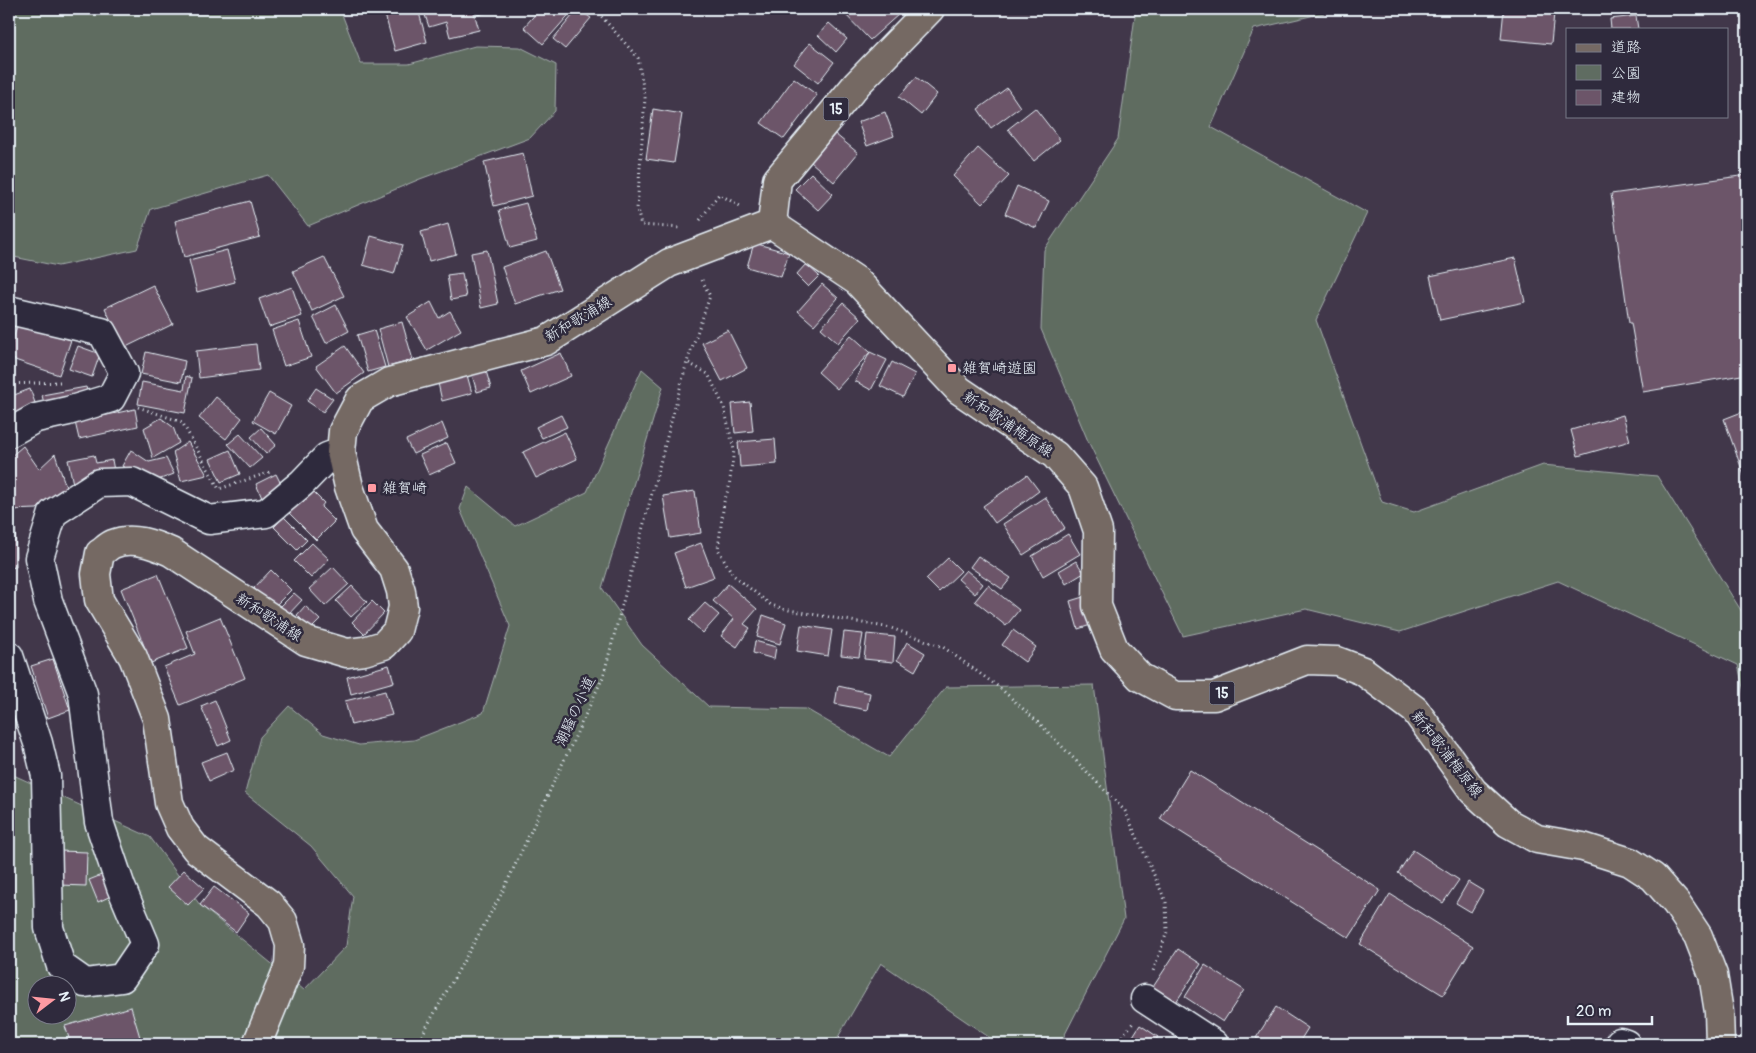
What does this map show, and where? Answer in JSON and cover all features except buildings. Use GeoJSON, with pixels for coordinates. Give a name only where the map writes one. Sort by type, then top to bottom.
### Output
{"type":"FeatureCollection","features":[{"type":"Feature","properties":{"kind":"main road","name":"15"},"geometry":{"type":"LineString","coordinates":[[772,224],[777,180],[857,84],[930,9]]}},
{"type":"Feature","properties":{"kind":"main road","name":"新和歌浦線"},"geometry":{"type":"LineString","coordinates":[[257,1044],[289,966],[290,945],[283,921],[269,904],[196,849],[180,828],[169,803],[157,718],[134,657],[99,600],[96,574],[100,553],[113,544],[130,541],[150,543],[171,552],[306,641],[347,653],[364,651],[384,645],[397,631],[403,607],[401,591],[394,569],[364,530],[349,487],[341,452],[343,431],[360,399],[389,382],[546,341],[669,263],[772,224]]}},
{"type":"Feature","properties":{"kind":"main road","name":"新和歌浦梅原線"},"geometry":{"type":"LineString","coordinates":[[772,224],[857,281],[959,390],[1055,455],[1082,488],[1098,532],[1097,606],[1114,649],[1140,677],[1175,696],[1214,696],[1307,660],[1337,661],[1363,671],[1415,710],[1473,792],[1508,823],[1537,840],[1583,847],[1630,862],[1653,877],[1676,903],[1698,936],[1713,975],[1719,1012],[1720,1044]]}},
{"type":"Feature","properties":{"kind":"street"},"geometry":{"type":"LineString","coordinates":[[9,310],[102,332],[124,373],[111,398],[68,412],[36,418],[9,433]]}},
{"type":"Feature","properties":{"kind":"street"},"geometry":{"type":"LineString","coordinates":[[9,656],[38,743],[46,776],[49,928],[61,966],[85,983],[122,978],[145,944],[99,822],[83,694],[48,600],[39,558],[53,513],[99,483],[132,482],[209,520],[266,513],[302,483],[327,457],[341,452]]}},
{"type":"Feature","properties":{"kind":"street"},"geometry":{"type":"LineString","coordinates":[[1145,1000],[1212,1044]]}},
{"type":"Feature","properties":{"kind":"street"},"geometry":{"type":"LineString","coordinates":[[1619,1044],[1620,1042],[1626,1044]]}},
{"type":"Feature","properties":{"kind":"path"},"geometry":{"type":"LineString","coordinates":[[594,9],[638,58],[645,98],[637,209],[641,225],[685,228]]}},
{"type":"Feature","properties":{"kind":"path"},"geometry":{"type":"LineString","coordinates":[[698,222],[719,194],[772,224]]}},
{"type":"Feature","properties":{"kind":"path","name":"潮騒の小道"},"geometry":{"type":"LineString","coordinates":[[416,1044],[502,894],[603,677],[687,362],[710,296],[689,255]]}},
{"type":"Feature","properties":{"kind":"path"},"geometry":{"type":"LineString","coordinates":[[687,362],[708,374],[724,407],[734,450],[729,487],[724,502],[718,549],[733,575],[771,605],[789,610],[891,628],[943,647],[1000,688],[1041,725],[1125,811],[1166,902],[1167,932],[1149,981],[1142,1012],[1116,1044]]}},
{"type":"Feature","properties":{"kind":"path"},"geometry":{"type":"LineString","coordinates":[[111,398],[182,422],[219,489],[274,470]]}},
{"type":"Feature","properties":{"kind":"green space"},"geometry":{"type":"Polygon","coordinates":[[[9,9],[340,9],[361,64],[409,64],[475,46],[520,47],[556,65],[555,111],[530,138],[420,179],[308,226],[268,175],[151,209],[137,249],[58,266],[9,256],[9,9]]]}},
{"type":"Feature","properties":{"kind":"green space"},"geometry":{"type":"Polygon","coordinates":[[[1136,9],[1324,9],[1324,13],[1254,29],[1211,127],[1367,213],[1316,320],[1382,502],[1414,512],[1543,465],[1657,476],[1747,620],[1747,705],[1738,665],[1558,581],[1400,632],[1306,609],[1183,636],[1088,441],[1041,329],[1044,250],[1118,139],[1136,9]]]}},
{"type":"Feature","properties":{"kind":"green space"},"geometry":{"type":"Polygon","coordinates":[[[642,369],[663,387],[602,588],[642,645],[709,707],[806,709],[889,757],[946,687],[1094,685],[1124,919],[1060,1044],[999,1044],[881,963],[834,1044],[9,1044],[9,773],[150,837],[200,905],[304,990],[346,946],[353,896],[311,846],[245,793],[260,737],[289,706],[323,734],[359,745],[414,740],[483,713],[510,626],[460,509],[468,487],[515,526],[587,492],[642,369]]]}},
{"type":"Feature","properties":{"kind":"place","name":"雑賀崎遊園"},"geometry":{"type":"Point","coordinates":[952,368]}},
{"type":"Feature","properties":{"kind":"place","name":"雑賀崎"},"geometry":{"type":"Point","coordinates":[372,488]}}]}
